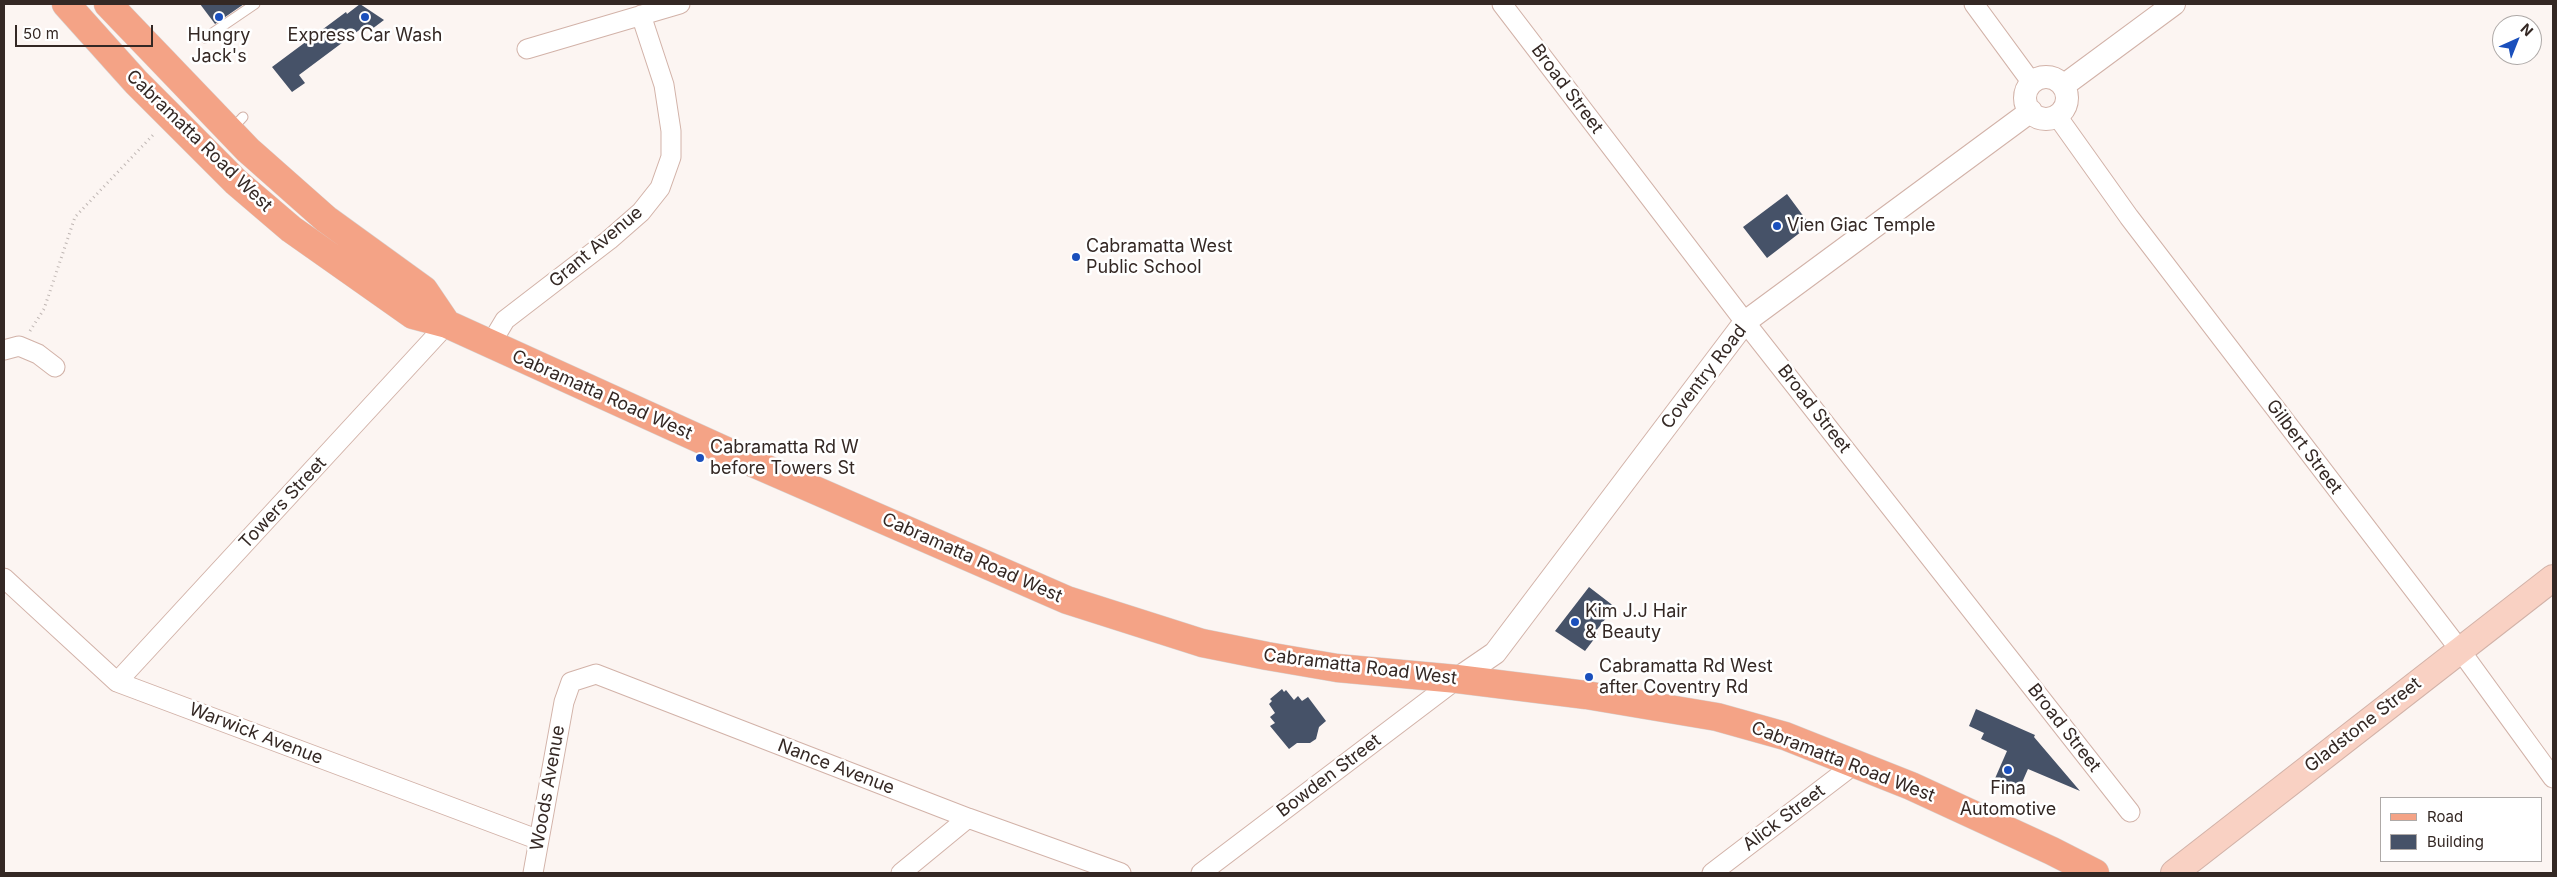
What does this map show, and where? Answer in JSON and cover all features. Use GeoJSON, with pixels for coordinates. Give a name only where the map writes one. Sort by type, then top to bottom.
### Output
{"type":"FeatureCollection","features":[{"type":"Feature","properties":{"kind":"main road","name":"Cabramatta Road West"},"geometry":{"type":"LineString","coordinates":[[49,4],[75,14],[136,82],[229,176],[292,229],[414,315],[447,324],[746,460],[1066,600],[1202,643],[1267,656],[1337,668],[1457,678],[1586,695],[1717,717],[1785,736],[1856,764],[2052,851],[2095,873]]}},
{"type":"Feature","properties":{"kind":"main road","name":"Cabramatta Road West"},"geometry":{"type":"LineString","coordinates":[[112,7],[236,124],[326,219],[424,290],[447,324]]}},
{"type":"Feature","properties":{"kind":"main road","name":"Gladstone Street"},"geometry":{"type":"LineString","coordinates":[[2174,873],[2553,578]]}},
{"type":"Feature","properties":{"kind":"street"},"geometry":{"type":"LineString","coordinates":[[527,49],[680,4]]}},
{"type":"Feature","properties":{"kind":"street","name":"Broad Street"},"geometry":{"type":"LineString","coordinates":[[1502,4],[1745,322],[2130,812]]}},
{"type":"Feature","properties":{"kind":"street"},"geometry":{"type":"LineString","coordinates":[[1974,4],[2032,83]]}},
{"type":"Feature","properties":{"kind":"street"},"geometry":{"type":"LineString","coordinates":[[2063,86],[2174,4]]}},
{"type":"Feature","properties":{"kind":"street","name":"Grant Avenue"},"geometry":{"type":"LineString","coordinates":[[490,345],[505,320],[609,240],[641,212],[660,188],[671,157],[671,131],[664,85],[641,15]]}},
{"type":"Feature","properties":{"kind":"street"},"geometry":{"type":"LineString","coordinates":[[2045,78],[2052,78],[2063,86],[2067,99],[2057,116],[2044,119],[2030,112],[2026,102],[2026,95],[2032,83],[2045,78]]}},
{"type":"Feature","properties":{"kind":"street","name":"Coventry Road"},"geometry":{"type":"LineString","coordinates":[[1457,678],[1495,653],[1745,322],[2030,112]]}},
{"type":"Feature","properties":{"kind":"street","name":"Gilbert Street"},"geometry":{"type":"LineString","coordinates":[[2057,116],[2129,217],[2460,650],[2553,778]]}},
{"type":"Feature","properties":{"kind":"street","name":"Towers Street"},"geometry":{"type":"LineString","coordinates":[[117,682],[447,324]]}},
{"type":"Feature","properties":{"kind":"street"},"geometry":{"type":"LineString","coordinates":[[12,348],[38,354],[55,367]]}},
{"type":"Feature","properties":{"kind":"street","name":"Warwick Avenue"},"geometry":{"type":"LineString","coordinates":[[4,578],[117,682],[539,840]]}},
{"type":"Feature","properties":{"kind":"street","name":"Nance Avenue"},"geometry":{"type":"LineString","coordinates":[[564,702],[571,682],[596,674],[968,818],[1121,873]]}},
{"type":"Feature","properties":{"kind":"street","name":"Bowden Street"},"geometry":{"type":"LineString","coordinates":[[1201,873],[1457,678]]}},
{"type":"Feature","properties":{"kind":"street","name":"Woods Avenue"},"geometry":{"type":"LineString","coordinates":[[533,873],[564,702]]}},
{"type":"Feature","properties":{"kind":"street","name":"Alick Street"},"geometry":{"type":"LineString","coordinates":[[1712,873],[1856,764]]}},
{"type":"Feature","properties":{"kind":"street"},"geometry":{"type":"LineString","coordinates":[[901,873],[968,818]]}},
{"type":"Feature","properties":{"kind":"lane"},"geometry":{"type":"LineString","coordinates":[[205,38],[255,4]]}},
{"type":"Feature","properties":{"kind":"path"},"geometry":{"type":"LineString","coordinates":[[12,348],[44,309],[75,217],[153,135]]}},
{"type":"Feature","properties":{"kind":"building","name":"Hungry Jack's"},"geometry":{"type":"Polygon","coordinates":[[[200,4],[244,4],[215,24],[200,4]]]}},
{"type":"Feature","properties":{"kind":"building"},"geometry":{"type":"Polygon","coordinates":[[[360,4],[384,20],[372,29],[362,28],[299,75],[305,83],[292,92],[272,67],[346,12],[347,14],[360,4]]]}},
{"type":"Feature","properties":{"kind":"building","name":"Vien Giac Temple"},"geometry":{"type":"Polygon","coordinates":[[[1787,194],[1810,225],[1767,258],[1743,227],[1787,194]]]}},
{"type":"Feature","properties":{"kind":"building"},"geometry":{"type":"Polygon","coordinates":[[[1589,587],[1615,607],[1595,632],[1598,634],[1585,651],[1555,631],[1589,587]]]}},
{"type":"Feature","properties":{"kind":"building"},"geometry":{"type":"Polygon","coordinates":[[[1282,689],[1284,692],[1286,690],[1294,700],[1298,696],[1302,701],[1308,697],[1326,721],[1319,727],[1316,739],[1310,743],[1297,743],[1289,749],[1270,726],[1275,723],[1270,717],[1275,713],[1269,704],[1272,701],[1270,699],[1282,689]]]}},
{"type":"Feature","properties":{"kind":"building"},"geometry":{"type":"Polygon","coordinates":[[[1976,709],[2035,735],[2034,737],[2080,791],[2028,769],[2017,794],[1993,783],[2007,751],[1981,739],[1984,733],[1969,726],[1976,709]]]}},
{"type":"Feature","properties":{"kind":"place","name":"Hungry Jack's"},"geometry":{"type":"Point","coordinates":[219,17]}},
{"type":"Feature","properties":{"kind":"place","name":"Express Car Wash"},"geometry":{"type":"Point","coordinates":[365,17]}},
{"type":"Feature","properties":{"kind":"place","name":"Vien Giac Temple"},"geometry":{"type":"Point","coordinates":[1777,226]}},
{"type":"Feature","properties":{"kind":"place","name":"Cabramatta West Public School"},"geometry":{"type":"Point","coordinates":[1076,257]}},
{"type":"Feature","properties":{"kind":"place","name":"Cabramatta Rd W before Towers St"},"geometry":{"type":"Point","coordinates":[700,458]}},
{"type":"Feature","properties":{"kind":"place","name":"Kim J.J Hair & Beauty"},"geometry":{"type":"Point","coordinates":[1575,622]}},
{"type":"Feature","properties":{"kind":"place","name":"Cabramatta Rd West after Coventry Rd"},"geometry":{"type":"Point","coordinates":[1589,677]}},
{"type":"Feature","properties":{"kind":"place","name":"Fina Automotive"},"geometry":{"type":"Point","coordinates":[2008,770]}}]}
